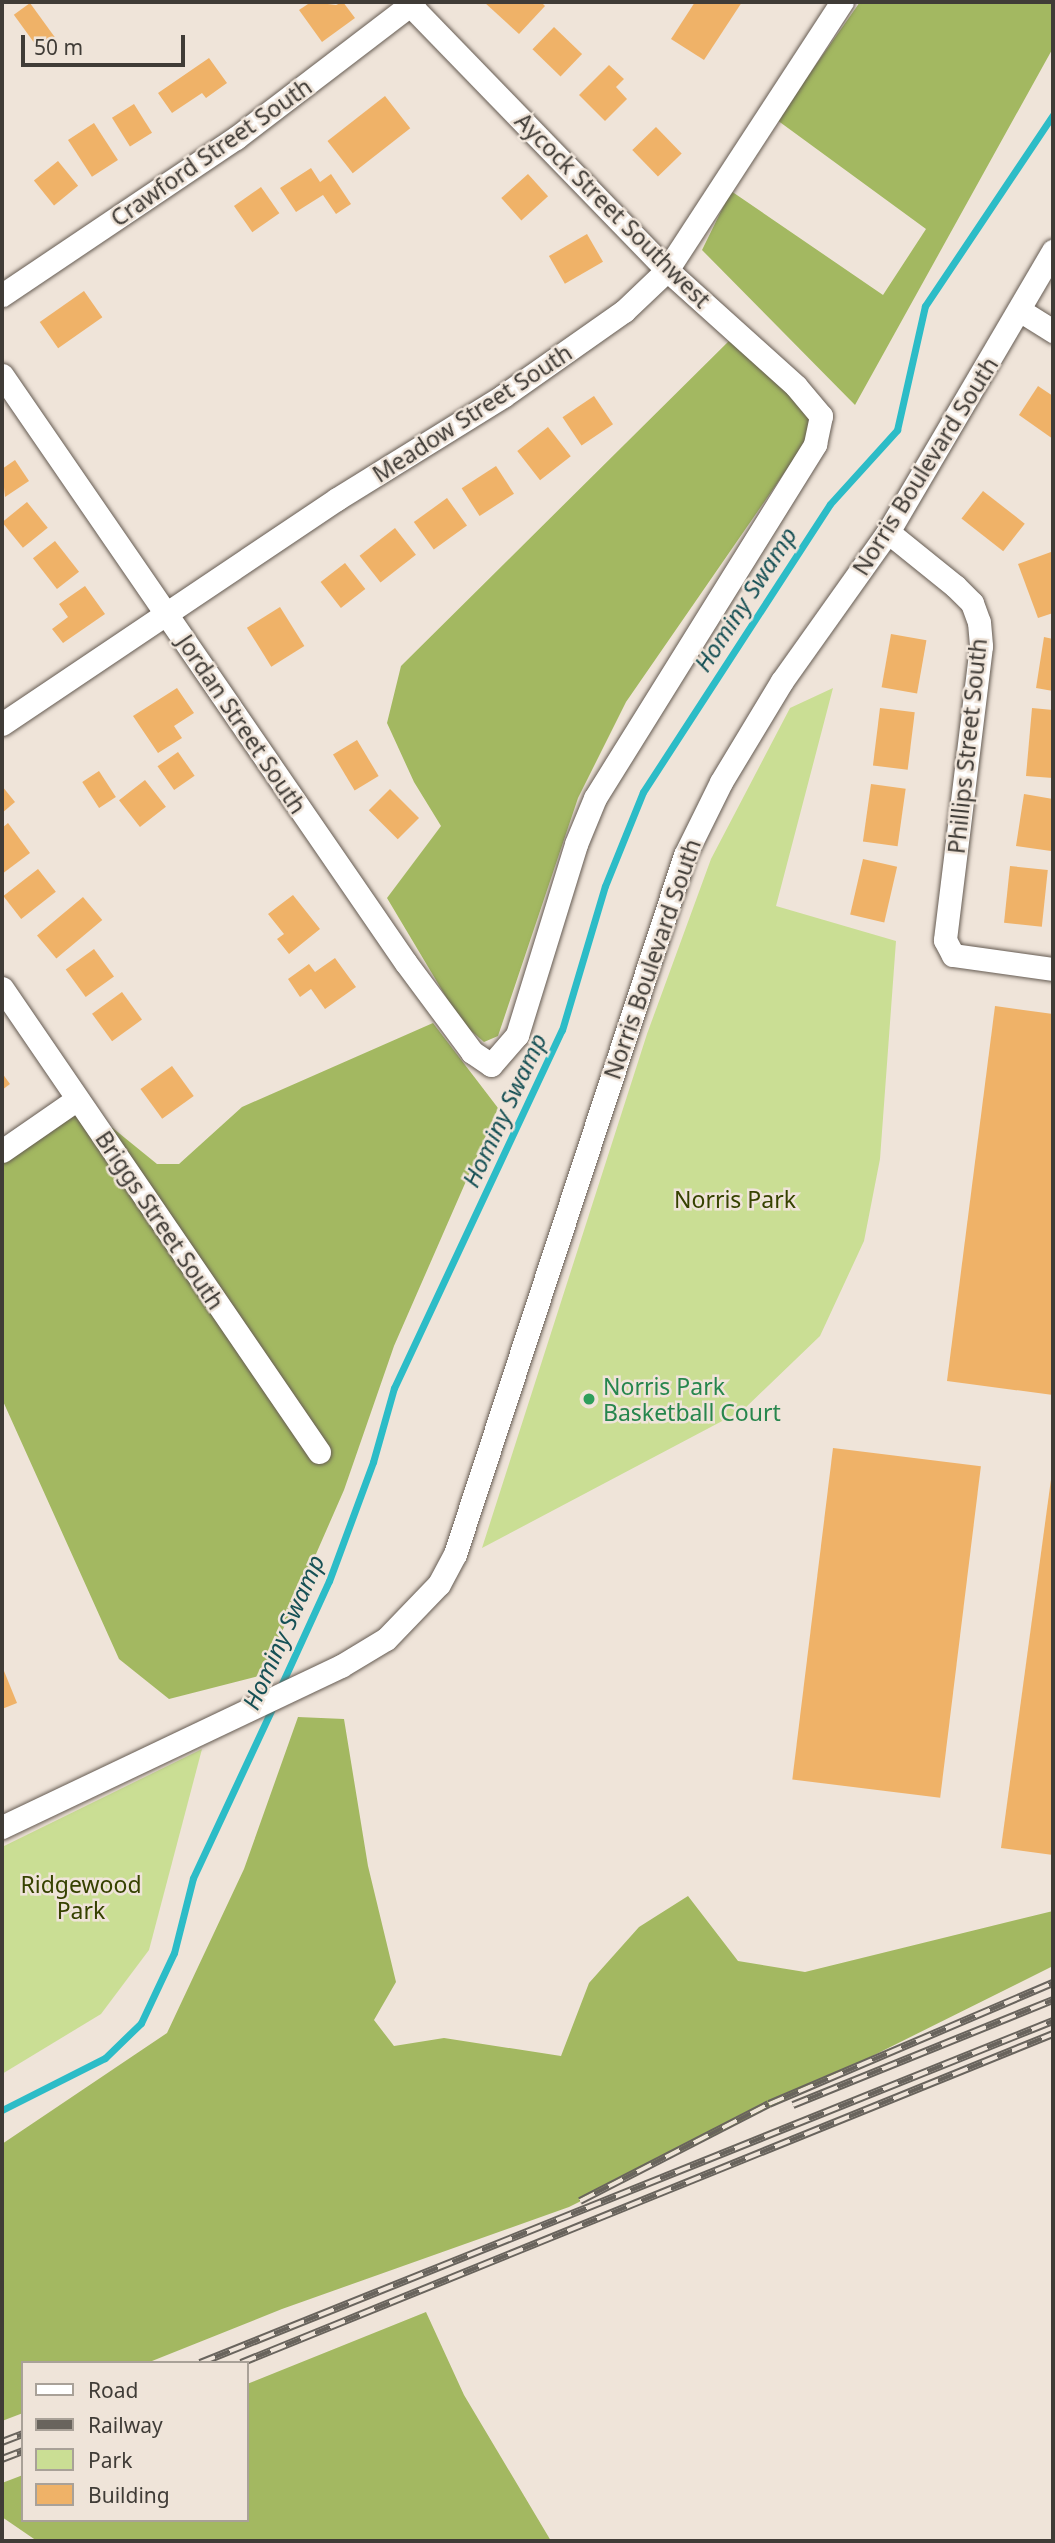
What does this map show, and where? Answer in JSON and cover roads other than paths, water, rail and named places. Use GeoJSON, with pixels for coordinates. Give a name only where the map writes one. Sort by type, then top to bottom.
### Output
{"type":"FeatureCollection","features":[{"type":"Feature","properties":{"kind":"street","name":"Meadow Street South"},"geometry":{"type":"LineString","coordinates":[[2,724],[166,613],[503,396],[624,312],[667,270],[842,2]]}},
{"type":"Feature","properties":{"kind":"street","name":"Aycock Street Southwest"},"geometry":{"type":"LineString","coordinates":[[410,3],[667,270],[796,386],[821,416],[815,444],[595,798],[576,844],[517,1035],[491,1065]]}},
{"type":"Feature","properties":{"kind":"street","name":"Crawford Street South"},"geometry":{"type":"LineString","coordinates":[[2,295],[236,138],[410,3]]}},
{"type":"Feature","properties":{"kind":"street","name":"Norris Boulevard South"},"geometry":{"type":"LineString","coordinates":[[2,1826],[341,1666],[396,1630],[444,1574],[455,1554],[685,855],[720,782],[782,681],[888,532],[1021,311],[1053,251]]}},
{"type":"Feature","properties":{"kind":"street"},"geometry":{"type":"LineString","coordinates":[[1021,311],[1053,331]]}},
{"type":"Feature","properties":{"kind":"street","name":"Jordan Street South"},"geometry":{"type":"LineString","coordinates":[[2,375],[406,963],[472,1052],[491,1065]]}},
{"type":"Feature","properties":{"kind":"street","name":"Phillips Street South"},"geometry":{"type":"LineString","coordinates":[[888,532],[955,586],[972,603],[979,622],[981,646],[945,940],[953,955],[1053,969]]}},
{"type":"Feature","properties":{"kind":"street","name":"Briggs Street South"},"geometry":{"type":"LineString","coordinates":[[2,988],[319,1452]]}},
{"type":"Feature","properties":{"kind":"street"},"geometry":{"type":"LineString","coordinates":[[2,1151],[77,1099]]}},
{"type":"Feature","properties":{"kind":"waterway","name":"Hominy Swamp"},"geometry":{"type":"LineString","coordinates":[[279,1690],[329,1581],[373,1462],[394,1388],[562,1030],[605,886],[643,792],[830,504],[897,430],[925,306],[1053,115]]}},
{"type":"Feature","properties":{"kind":"waterway","name":"Hominy Swamp"},"geometry":{"type":"LineString","coordinates":[[2,2110],[105,2058],[141,2023],[174,1953],[193,1878],[274,1704]]}},
{"type":"Feature","properties":{"kind":"railway"},"geometry":{"type":"LineString","coordinates":[[580,2201],[769,2104],[1053,1983]]}},
{"type":"Feature","properties":{"kind":"railway"},"geometry":{"type":"LineString","coordinates":[[793,2105],[1053,2000]]}},
{"type":"Feature","properties":{"kind":"railway"},"geometry":{"type":"LineString","coordinates":[[205,2361],[1053,2021]]}},
{"type":"Feature","properties":{"kind":"railway"},"geometry":{"type":"LineString","coordinates":[[246,2361],[1053,2034]]}},
{"type":"Feature","properties":{"kind":"railway"},"geometry":{"type":"LineString","coordinates":[[2,2442],[21,2435]]}},
{"type":"Feature","properties":{"kind":"railway"},"geometry":{"type":"LineString","coordinates":[[2,2459],[21,2452]]}},
{"type":"Feature","properties":{"kind":"place","name":"Norris Park Basketball Court"},"geometry":{"type":"Point","coordinates":[589,1399]}},
{"type":"Feature","properties":{"kind":"park label","name":"Norris Park"},"geometry":{"type":"Point","coordinates":[735,1199]}},
{"type":"Feature","properties":{"kind":"park label","name":"Ridgewood Park"},"geometry":{"type":"Point","coordinates":[81,1897]}}]}
